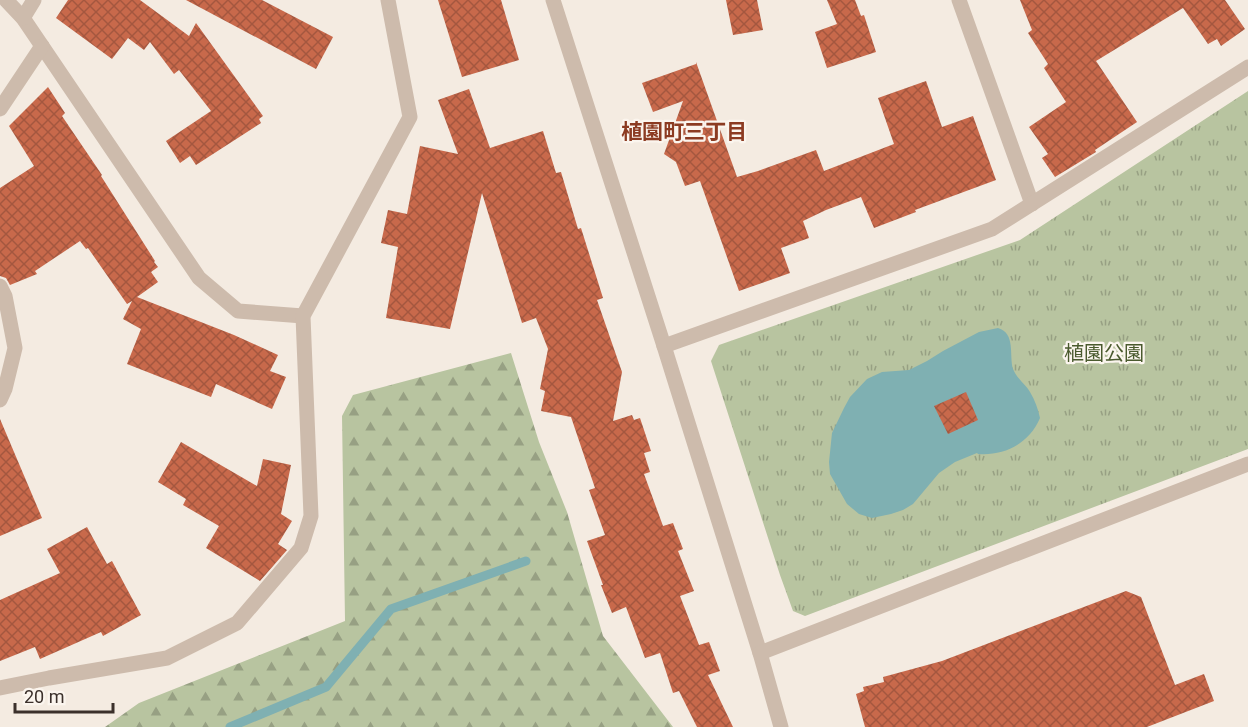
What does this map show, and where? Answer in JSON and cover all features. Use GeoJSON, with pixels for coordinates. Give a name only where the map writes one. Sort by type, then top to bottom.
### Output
{"type":"FeatureCollection","features":[{"type":"Feature","properties":{"kind":"street"},"geometry":{"type":"LineString","coordinates":[[6,0],[23,18],[199,278],[238,311],[303,316]]}},
{"type":"Feature","properties":{"kind":"street"},"geometry":{"type":"LineString","coordinates":[[23,18],[34,0]]}},
{"type":"Feature","properties":{"kind":"street"},"geometry":{"type":"LineString","coordinates":[[0,688],[167,658],[237,623],[301,548],[311,516],[303,316],[410,117],[388,0]]}},
{"type":"Feature","properties":{"kind":"street"},"geometry":{"type":"LineString","coordinates":[[553,0],[664,346],[781,727]]}},
{"type":"Feature","properties":{"kind":"street"},"geometry":{"type":"LineString","coordinates":[[959,0],[1032,204]]}},
{"type":"Feature","properties":{"kind":"street"},"geometry":{"type":"LineString","coordinates":[[0,109],[42,46]]}},
{"type":"Feature","properties":{"kind":"street"},"geometry":{"type":"LineString","coordinates":[[664,346],[992,229],[1248,67]]}},
{"type":"Feature","properties":{"kind":"street"},"geometry":{"type":"LineString","coordinates":[[0,286],[5,296],[15,348],[0,400]]}},
{"type":"Feature","properties":{"kind":"street"},"geometry":{"type":"LineString","coordinates":[[760,653],[1248,464]]}},
{"type":"Feature","properties":{"kind":"green space","name":"植園公園"},"geometry":{"type":"Polygon","coordinates":[[[1248,91],[1248,449],[805,616],[793,611],[711,361],[719,345],[1020,240],[1248,91]]]}},
{"type":"Feature","properties":{"kind":"green space"},"geometry":{"type":"Polygon","coordinates":[[[511,353],[539,442],[567,512],[603,636],[673,727],[105,727],[139,703],[345,621],[342,416],[353,395],[511,353]]]}},
{"type":"Feature","properties":{"kind":"water"},"geometry":{"type":"Polygon","coordinates":[[[998,328],[1004,331],[1010,340],[1013,369],[1032,395],[1036,405],[1040,418],[1035,427],[1022,441],[1006,450],[988,454],[977,453],[955,462],[939,473],[913,504],[903,510],[872,518],[859,514],[847,504],[830,474],[829,462],[832,433],[850,397],[867,379],[882,372],[909,370],[979,332],[998,328]]]}},
{"type":"Feature","properties":{"kind":"building"},"geometry":{"type":"Polygon","coordinates":[[[68,0],[140,0],[189,36],[196,23],[263,116],[259,119],[261,123],[196,165],[190,156],[180,163],[166,141],[211,111],[179,70],[174,74],[150,42],[144,50],[128,38],[112,59],[56,18],[68,0]]]}},
{"type":"Feature","properties":{"kind":"building"},"geometry":{"type":"Polygon","coordinates":[[[186,0],[262,0],[333,37],[316,69],[186,0]]]}},
{"type":"Feature","properties":{"kind":"building"},"geometry":{"type":"Polygon","coordinates":[[[438,0],[501,0],[519,60],[462,77],[438,0]]]}},
{"type":"Feature","properties":{"kind":"building"},"geometry":{"type":"Polygon","coordinates":[[[726,0],[757,0],[763,30],[733,35],[726,0]]]}},
{"type":"Feature","properties":{"kind":"building"},"geometry":{"type":"Polygon","coordinates":[[[827,0],[855,0],[861,16],[864,15],[876,52],[827,68],[815,32],[837,24],[827,0]]]}},
{"type":"Feature","properties":{"kind":"building"},"geometry":{"type":"Polygon","coordinates":[[[1020,0],[1225,0],[1245,29],[1221,46],[1217,39],[1208,44],[1183,8],[1096,61],[1137,122],[1095,150],[1096,152],[1055,177],[1042,158],[1048,154],[1029,127],[1066,102],[1044,68],[1048,64],[1028,33],[1032,30],[1020,0]]]}},
{"type":"Feature","properties":{"kind":"building"},"geometry":{"type":"Polygon","coordinates":[[[696,62],[737,177],[816,150],[824,171],[894,144],[878,98],[926,81],[942,127],[973,116],[996,180],[874,228],[861,197],[826,210],[803,221],[809,238],[781,248],[790,273],[739,291],[700,181],[685,186],[676,162],[664,154],[683,101],[653,112],[642,83],[696,64],[696,62]]]}},
{"type":"Feature","properties":{"kind":"building"},"geometry":{"type":"Polygon","coordinates":[[[48,87],[65,113],[62,116],[102,175],[158,267],[151,272],[158,282],[137,297],[278,355],[270,371],[286,377],[272,409],[216,384],[211,397],[127,364],[141,329],[123,319],[132,301],[127,304],[88,248],[86,249],[80,241],[35,271],[37,274],[10,285],[6,278],[0,276],[0,188],[34,166],[9,126],[48,87]]]}},
{"type":"Feature","properties":{"kind":"building"},"geometry":{"type":"Polygon","coordinates":[[[469,89],[490,148],[543,131],[556,173],[561,172],[578,229],[581,228],[603,298],[597,300],[622,372],[613,421],[632,415],[634,420],[640,418],[651,451],[644,453],[650,472],[644,474],[663,526],[673,523],[683,549],[678,551],[694,591],[680,596],[699,645],[709,642],[720,671],[708,675],[733,727],[697,727],[679,691],[673,693],[660,653],[645,658],[626,607],[612,613],[587,541],[605,535],[589,490],[595,488],[571,417],[541,411],[545,391],[540,389],[548,349],[536,318],[522,323],[482,193],[450,329],[386,318],[398,247],[381,243],[388,210],[407,214],[420,146],[458,154],[438,100],[469,89]]]}},
{"type":"Feature","properties":{"kind":"building"},"geometry":{"type":"Polygon","coordinates":[[[966,392],[978,420],[948,434],[934,406],[966,392]]]}},
{"type":"Feature","properties":{"kind":"building"},"geometry":{"type":"Polygon","coordinates":[[[0,419],[42,518],[0,536],[0,419]]]}},
{"type":"Feature","properties":{"kind":"building"},"geometry":{"type":"Polygon","coordinates":[[[181,442],[257,486],[263,459],[291,465],[281,514],[292,521],[278,544],[287,550],[260,581],[206,548],[219,526],[183,505],[186,499],[158,482],[181,442]]]}},
{"type":"Feature","properties":{"kind":"building"},"geometry":{"type":"Polygon","coordinates":[[[87,527],[107,564],[112,561],[141,615],[103,636],[101,632],[40,659],[35,647],[0,661],[0,600],[60,573],[47,549],[87,527]]]}},
{"type":"Feature","properties":{"kind":"building"},"geometry":{"type":"Polygon","coordinates":[[[1126,591],[1141,597],[1175,685],[1204,674],[1214,701],[1147,727],[865,727],[856,694],[864,691],[863,687],[884,682],[883,677],[942,661],[1126,591]]]}},
{"type":"Feature","properties":{"kind":"waterway"},"geometry":{"type":"LineString","coordinates":[[230,727],[326,687],[391,609],[526,561]]}},
{"type":"Feature","properties":{"kind":"district","name":"植園町三丁目"},"geometry":{"type":"Point","coordinates":[684,132]}}]}
